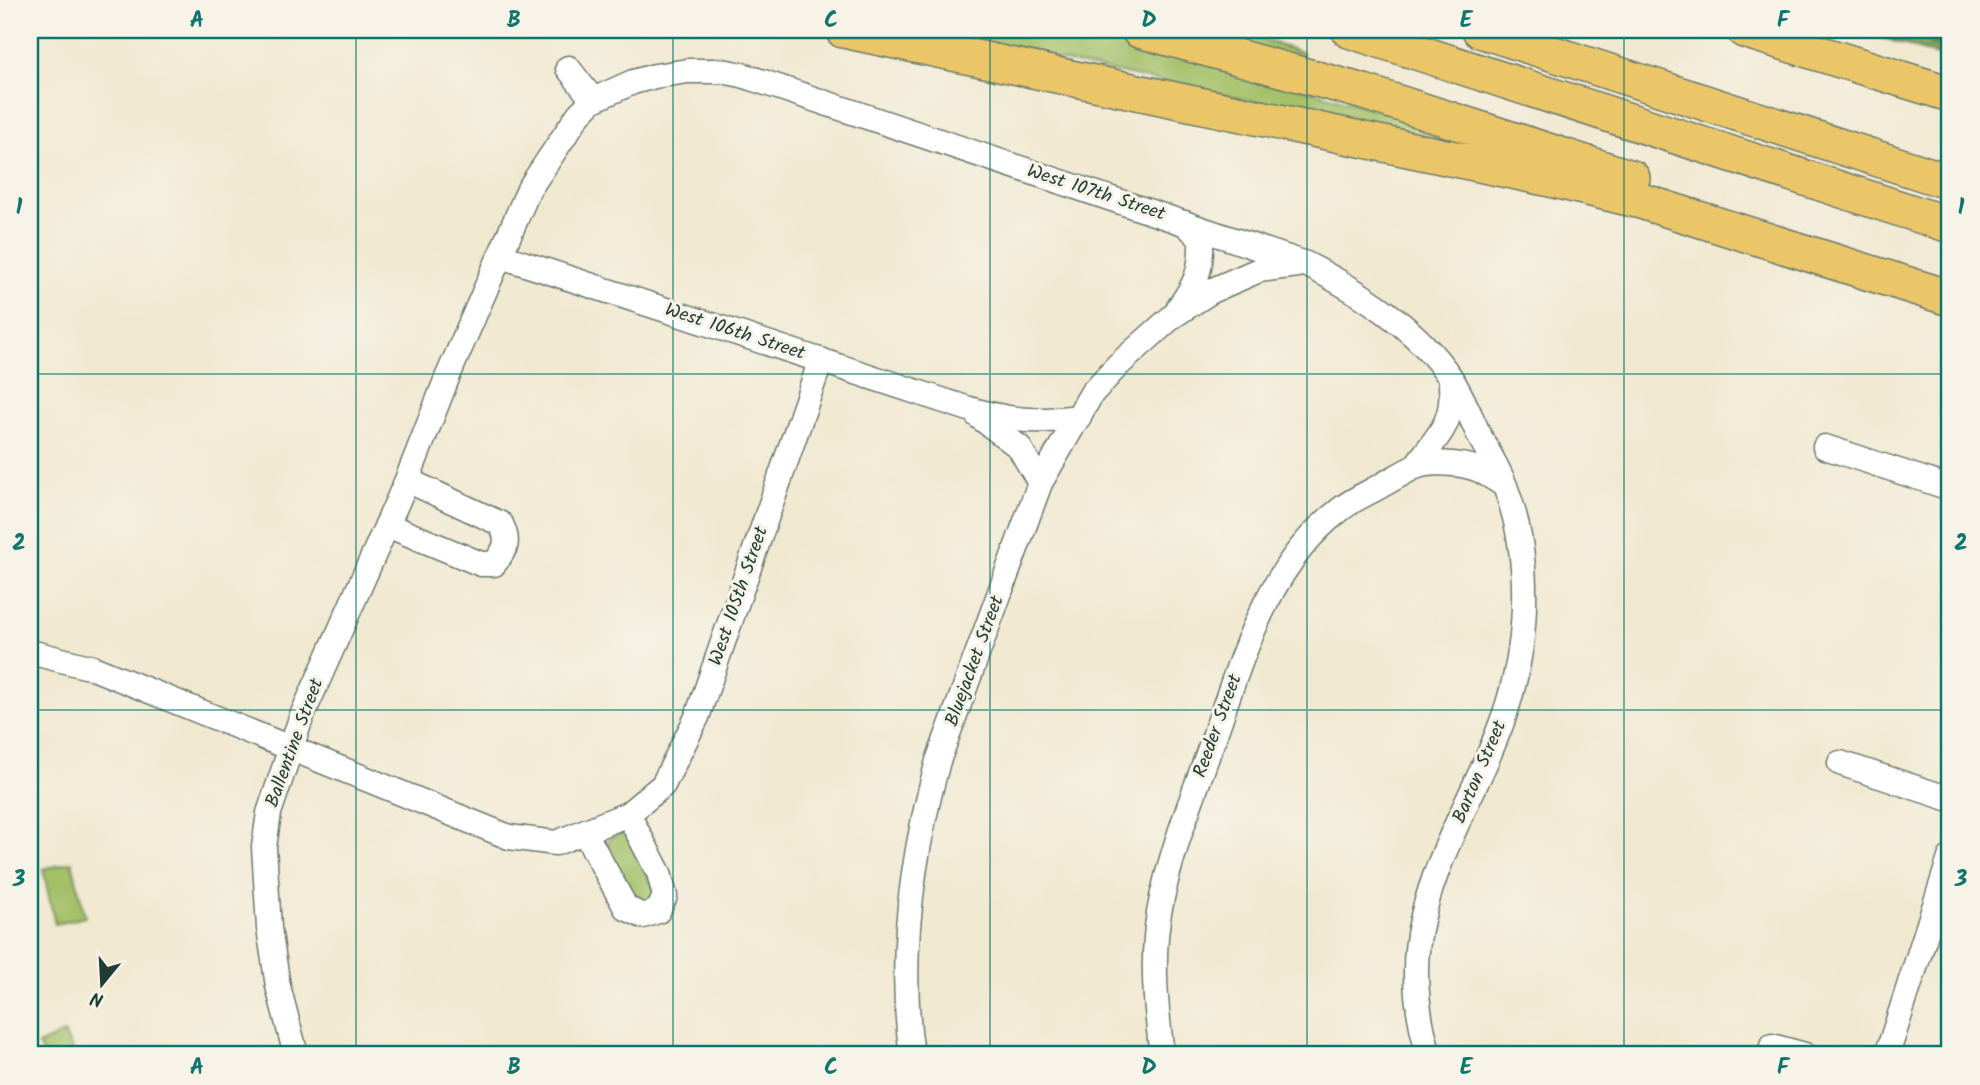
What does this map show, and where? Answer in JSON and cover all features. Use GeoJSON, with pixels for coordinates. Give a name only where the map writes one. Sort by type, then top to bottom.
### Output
{"type":"FeatureCollection","features":[{"type":"Feature","properties":{"kind":"highway"},"geometry":{"type":"LineString","coordinates":[[843,30],[1550,179],[1641,201],[1950,298]]}},
{"type":"Feature","properties":{"kind":"highway"},"geometry":{"type":"LineString","coordinates":[[1139,30],[1415,107],[1777,225],[1790,230],[1845,264]]}},
{"type":"Feature","properties":{"kind":"highway"},"geometry":{"type":"LineString","coordinates":[[1349,30],[1950,225]]}},
{"type":"Feature","properties":{"kind":"highway"},"geometry":{"type":"LineString","coordinates":[[1479,30],[1950,182]]}},
{"type":"Feature","properties":{"kind":"highway"},"geometry":{"type":"LineString","coordinates":[[1744,30],[1950,94]]}},
{"type":"Feature","properties":{"kind":"street"},"geometry":{"type":"LineString","coordinates":[[568,68],[593,100]]}},
{"type":"Feature","properties":{"kind":"street","name":"West 107th Street"},"geometry":{"type":"LineString","coordinates":[[593,100],[655,76],[688,71],[722,71],[742,75],[1306,264],[1350,287],[1391,316],[1421,344],[1451,378],[1505,486]]}},
{"type":"Feature","properties":{"kind":"street","name":"Ballentine Street"},"geometry":{"type":"LineString","coordinates":[[296,1055],[278,986],[265,893],[264,847],[272,803],[301,718],[407,480],[447,378],[529,189],[579,114],[593,100]]}},
{"type":"Feature","properties":{"kind":"street","name":"Bluejacket Street"},"geometry":{"type":"LineString","coordinates":[[1172,316],[1192,290],[1202,263],[1200,239],[1185,223]]}},
{"type":"Feature","properties":{"kind":"street","name":"West 106th Street"},"geometry":{"type":"LineString","coordinates":[[501,256],[970,409],[1029,421],[1079,417]]}},
{"type":"Feature","properties":{"kind":"street","name":"Bluejacket Street"},"geometry":{"type":"LineString","coordinates":[[912,1055],[906,982],[908,918],[916,853],[928,798],[938,761],[1040,483],[1092,393],[1118,365],[1172,316],[1213,290],[1259,270],[1306,264]]}},
{"type":"Feature","properties":{"kind":"street","name":"West 105th Street"},"geometry":{"type":"LineString","coordinates":[[30,652],[93,668],[509,837],[556,843],[585,833],[628,814],[663,785],[697,717],[821,360]]}},
{"type":"Feature","properties":{"kind":"street","name":"Reeder Street"},"geometry":{"type":"LineString","coordinates":[[1415,467],[1449,419],[1453,402],[1451,378]]}},
{"type":"Feature","properties":{"kind":"street","name":"West 106th Street"},"geometry":{"type":"LineString","coordinates":[[970,409],[1019,447],[1040,483]]}},
{"type":"Feature","properties":{"kind":"street"},"geometry":{"type":"LineString","coordinates":[[1825,447],[1950,488]]}},
{"type":"Feature","properties":{"kind":"street","name":"Reeder Street"},"geometry":{"type":"LineString","coordinates":[[1162,1055],[1155,1004],[1156,955],[1159,915],[1167,876],[1242,660],[1265,603],[1287,565],[1313,533],[1342,508],[1415,467],[1434,463],[1476,469],[1505,486]]}},
{"type":"Feature","properties":{"kind":"street"},"geometry":{"type":"LineString","coordinates":[[387,525],[481,564],[494,564],[505,550],[506,536],[501,524],[407,480]]}},
{"type":"Feature","properties":{"kind":"street","name":"Barton Street"},"geometry":{"type":"LineString","coordinates":[[1429,1055],[1417,998],[1416,959],[1422,920],[1434,880],[1507,706],[1519,658],[1523,624],[1523,578],[1520,543],[1505,486]]}},
{"type":"Feature","properties":{"kind":"street"},"geometry":{"type":"LineString","coordinates":[[1840,764],[1950,799]]}},
{"type":"Feature","properties":{"kind":"street"},"geometry":{"type":"LineString","coordinates":[[585,833],[626,908],[643,916],[658,911],[665,896],[659,873],[628,814]]}},
{"type":"Feature","properties":{"kind":"street"},"geometry":{"type":"LineString","coordinates":[[1887,1055],[1950,858]]}},
{"type":"Feature","properties":{"kind":"street"},"geometry":{"type":"LineString","coordinates":[[1772,1046],[1805,1055]]}},
{"type":"Feature","properties":{"kind":"green space"},"geometry":{"type":"Polygon","coordinates":[[[917,30],[1094,30],[1490,144],[1487,151],[917,30]]]}},
{"type":"Feature","properties":{"kind":"green space"},"geometry":{"type":"Polygon","coordinates":[[[1182,30],[1232,30],[1303,53],[1300,62],[1182,30]]]}},
{"type":"Feature","properties":{"kind":"green space"},"geometry":{"type":"Polygon","coordinates":[[[1858,30],[1950,30],[1950,59],[1858,30]]]}},
{"type":"Feature","properties":{"kind":"green space"},"geometry":{"type":"Polygon","coordinates":[[[620,833],[628,836],[656,893],[654,902],[638,907],[607,852],[609,839],[620,833]]]}},
{"type":"Feature","properties":{"kind":"green space"},"geometry":{"type":"Polygon","coordinates":[[[72,862],[85,917],[55,924],[43,869],[72,862]]]}},
{"type":"Feature","properties":{"kind":"green space"},"geometry":{"type":"Polygon","coordinates":[[[64,1033],[75,1055],[43,1055],[38,1045],[64,1033]]]}}]}
